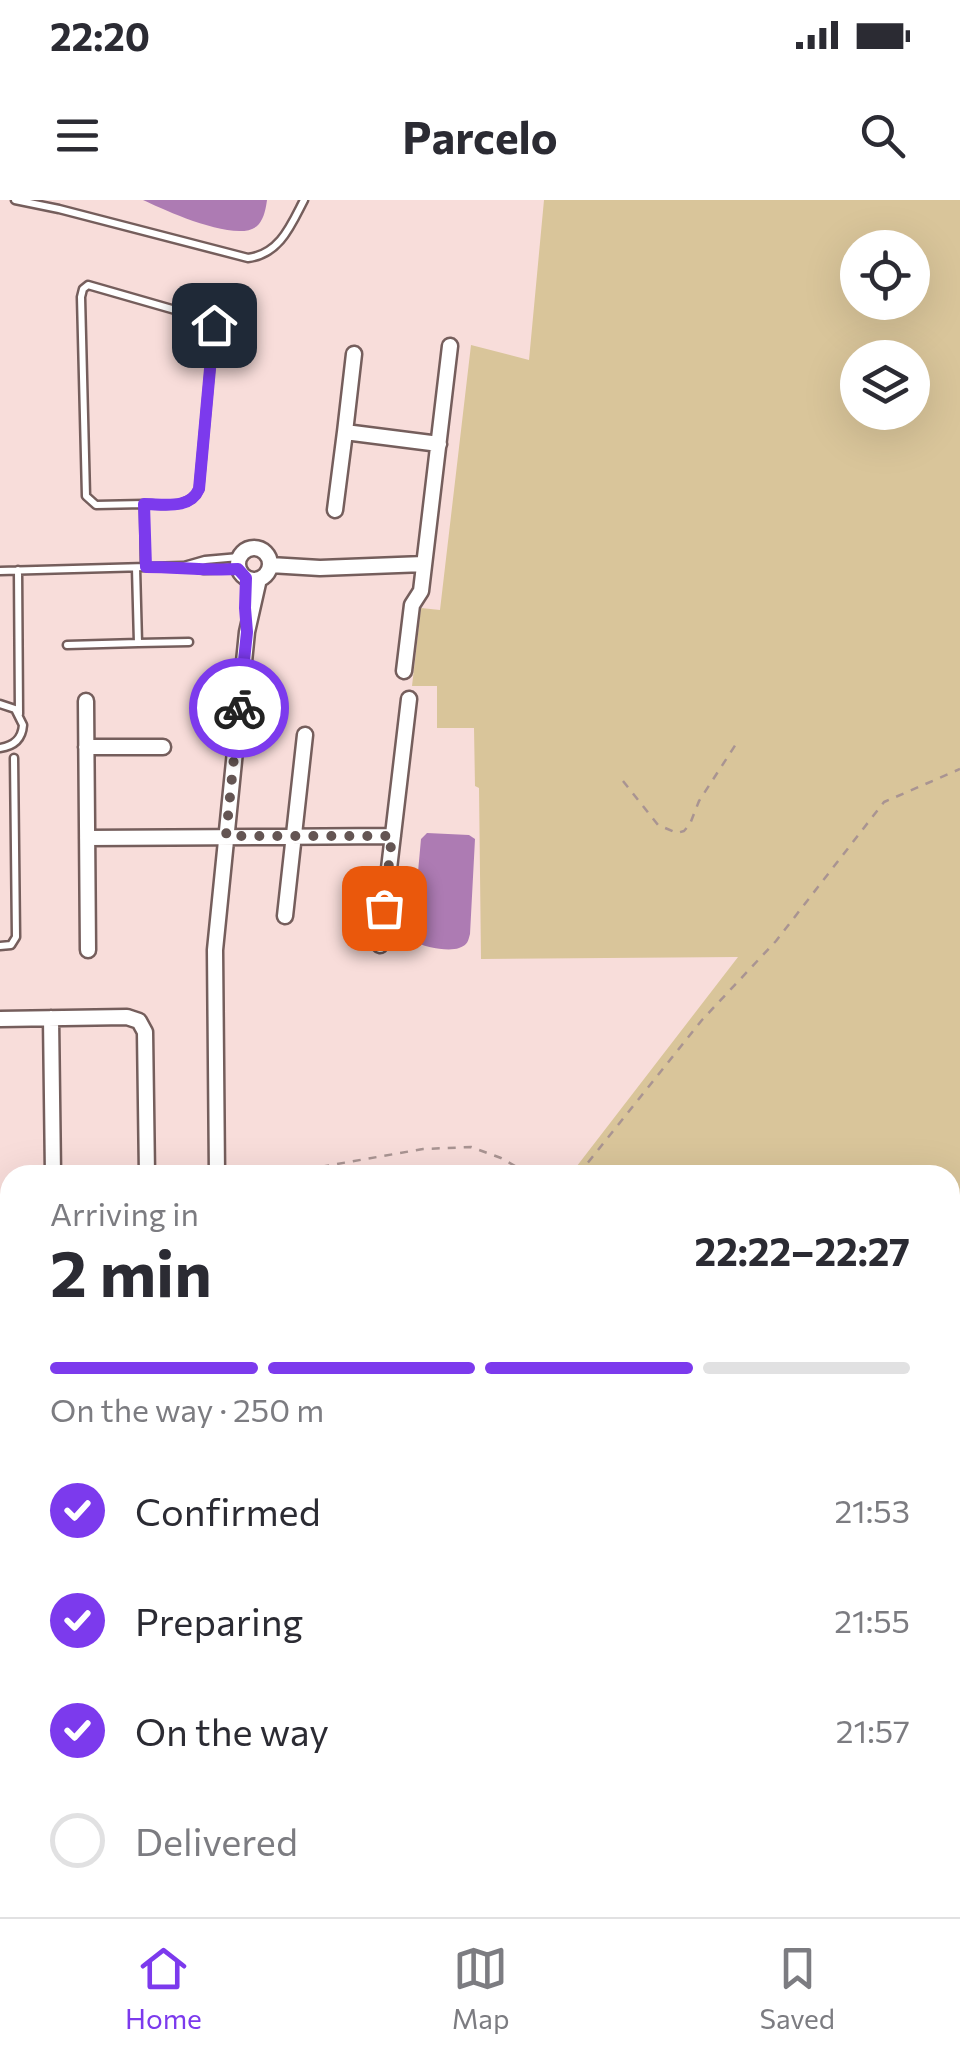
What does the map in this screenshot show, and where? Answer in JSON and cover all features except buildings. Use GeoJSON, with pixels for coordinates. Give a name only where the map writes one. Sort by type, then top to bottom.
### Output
{"type":"FeatureCollection","features":[{"type":"Feature","properties":{"kind":"street"},"geometry":{"type":"LineString","coordinates":[[404,671],[412,605],[421,592],[450,346]]}},
{"type":"Feature","properties":{"kind":"street"},"geometry":{"type":"LineString","coordinates":[[336,510],[354,354]]}},
{"type":"Feature","properties":{"kind":"street"},"geometry":{"type":"LineString","coordinates":[[345,432],[438,444]]}},
{"type":"Feature","properties":{"kind":"street"},"geometry":{"type":"LineString","coordinates":[[216,1165],[214,970],[247,632],[243,552],[255,547],[266,553],[268,571],[246,571]]}},
{"type":"Feature","properties":{"kind":"street"},"geometry":{"type":"LineString","coordinates":[[270,565],[320,568],[424,564]]}},
{"type":"Feature","properties":{"kind":"street"},"geometry":{"type":"LineString","coordinates":[[380,945],[409,699]]}},
{"type":"Feature","properties":{"kind":"street"},"geometry":{"type":"LineString","coordinates":[[86,701],[88,950]]}},
{"type":"Feature","properties":{"kind":"street"},"geometry":{"type":"LineString","coordinates":[[285,916],[305,736]]}},
{"type":"Feature","properties":{"kind":"street"},"geometry":{"type":"LineString","coordinates":[[86,747],[162,747]]}},
{"type":"Feature","properties":{"kind":"street"},"geometry":{"type":"LineString","coordinates":[[87,838],[392,836]]}},
{"type":"Feature","properties":{"kind":"street"},"geometry":{"type":"LineString","coordinates":[[0,1019],[126,1017],[143,1026],[146,1165]]}},
{"type":"Feature","properties":{"kind":"street"},"geometry":{"type":"LineString","coordinates":[[51,1018],[53,1165]]}},
{"type":"Feature","properties":{"kind":"lane"},"geometry":{"type":"LineString","coordinates":[[15,200],[59,204],[248,258],[273,250],[304,200]]}},
{"type":"Feature","properties":{"kind":"lane"},"geometry":{"type":"LineString","coordinates":[[88,285],[210,320],[214,325],[198,494],[188,503],[144,504],[96,505],[86,496],[81,293],[88,285]]}},
{"type":"Feature","properties":{"kind":"lane"},"geometry":{"type":"LineString","coordinates":[[138,644],[144,504]]}},
{"type":"Feature","properties":{"kind":"lane"},"geometry":{"type":"LineString","coordinates":[[182,566],[205,560],[246,571]]}},
{"type":"Feature","properties":{"kind":"lane"},"geometry":{"type":"LineString","coordinates":[[0,571],[182,566],[246,571]]}},
{"type":"Feature","properties":{"kind":"lane"},"geometry":{"type":"LineString","coordinates":[[0,748],[12,745],[23,725],[19,714],[18,570]]}},
{"type":"Feature","properties":{"kind":"lane"},"geometry":{"type":"LineString","coordinates":[[68,645],[190,642]]}},
{"type":"Feature","properties":{"kind":"lane"},"geometry":{"type":"LineString","coordinates":[[2,704],[13,698],[19,687]]}},
{"type":"Feature","properties":{"kind":"lane"},"geometry":{"type":"LineString","coordinates":[[2,704],[19,714]]}},
{"type":"Feature","properties":{"kind":"lane"},"geometry":{"type":"LineString","coordinates":[[0,946],[11,945],[16,937],[14,758]]}},
{"type":"Feature","properties":{"kind":"path"},"geometry":{"type":"LineString","coordinates":[[623,781],[658,824],[668,831],[684,831],[738,741]]}},
{"type":"Feature","properties":{"kind":"path"},"geometry":{"type":"LineString","coordinates":[[586,1165],[702,1020],[776,941],[884,802],[960,769]]}},
{"type":"Feature","properties":{"kind":"path"},"geometry":{"type":"LineString","coordinates":[[331,1165],[423,1149],[471,1147],[512,1165]]}},
{"type":"Feature","properties":{"kind":"shaded area"},"geometry":{"type":"Polygon","coordinates":[[[143,200],[267,200],[259,224],[237,231],[202,224],[143,200]]]}},
{"type":"Feature","properties":{"kind":"shaded area"},"geometry":{"type":"Polygon","coordinates":[[[544,200],[960,200],[960,1165],[578,1165],[738,957],[481,959],[479,788],[475,786],[474,728],[437,728],[437,686],[412,686],[421,608],[440,610],[471,345],[529,360],[544,200]]]}},
{"type":"Feature","properties":{"kind":"shaded area"},"geometry":{"type":"Polygon","coordinates":[[[427,833],[469,835],[475,839],[470,934],[466,944],[459,948],[429,947],[412,938],[421,839],[427,833]]]}},
{"type":"Feature","properties":{"kind":"way so far"},"geometry":{"type":"LineString","coordinates":[[239,708],[226,836],[392,836],[384,908]]}},
{"type":"Feature","properties":{"kind":"route"},"geometry":{"type":"LineString","coordinates":[[214,325],[198,494],[188,503],[144,504],[146,567],[238,569],[246,578],[247,632],[239,708]]}}]}
